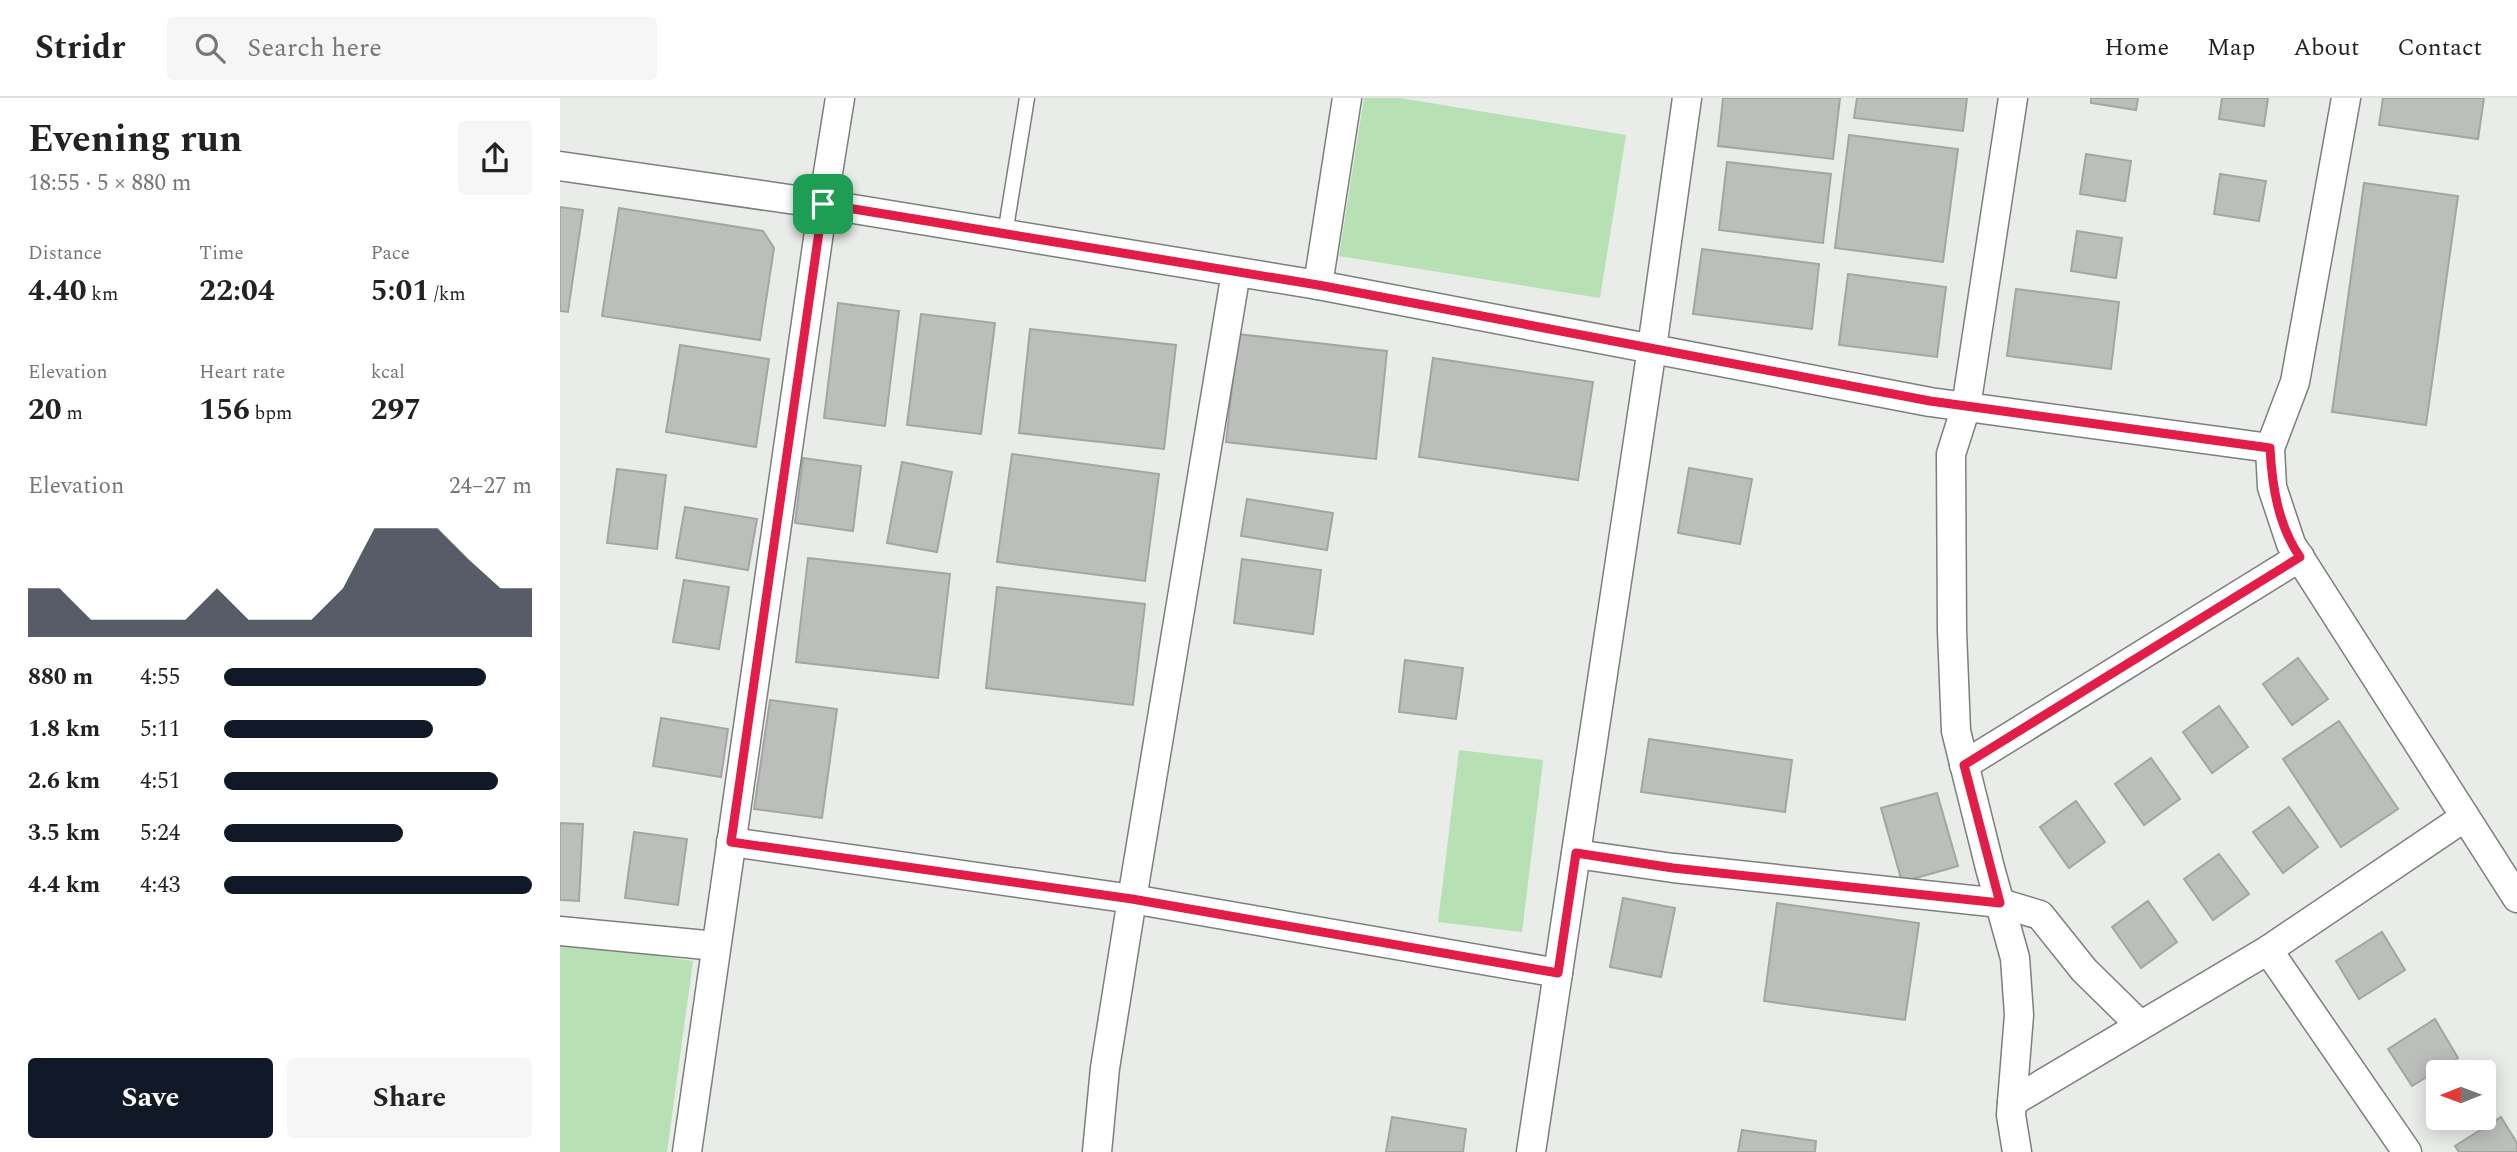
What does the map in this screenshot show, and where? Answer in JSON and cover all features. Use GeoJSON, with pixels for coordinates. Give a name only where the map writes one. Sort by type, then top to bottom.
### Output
{"type":"FeatureCollection","features":[{"type":"Feature","properties":{"kind":"street"},"geometry":{"type":"LineString","coordinates":[[687,1152],[840,98]]}},
{"type":"Feature","properties":{"kind":"street"},"geometry":{"type":"LineString","coordinates":[[1318,285],[1347,98]]}},
{"type":"Feature","properties":{"kind":"street"},"geometry":{"type":"LineString","coordinates":[[1531,1152],[1687,98]]}},
{"type":"Feature","properties":{"kind":"street"},"geometry":{"type":"LineString","coordinates":[[2012,98],[1966,407],[1951,454],[1956,732],[2015,958],[2019,1015],[2011,1115],[2017,1152]]}},
{"type":"Feature","properties":{"kind":"street"},"geometry":{"type":"LineString","coordinates":[[2346,98],[2295,382],[2270,448],[2272,487],[2291,544],[2517,898]]}},
{"type":"Feature","properties":{"kind":"street"},"geometry":{"type":"LineString","coordinates":[[560,166],[823,204],[1318,285],[1966,407],[2270,448]]}},
{"type":"Feature","properties":{"kind":"street"},"geometry":{"type":"LineString","coordinates":[[1097,1152],[1105,1068],[1236,272]]}},
{"type":"Feature","properties":{"kind":"street"},"geometry":{"type":"LineString","coordinates":[[1964,765],[2300,557]]}},
{"type":"Feature","properties":{"kind":"street"},"geometry":{"type":"LineString","coordinates":[[2012,1102],[2268,950],[2465,817]]}},
{"type":"Feature","properties":{"kind":"street"},"geometry":{"type":"LineString","coordinates":[[731,842],[1132,899],[1558,973]]}},
{"type":"Feature","properties":{"kind":"street"},"geometry":{"type":"LineString","coordinates":[[1576,853],[1673,868],[2000,903],[2040,915],[2084,971],[2140,1025]]}},
{"type":"Feature","properties":{"kind":"street"},"geometry":{"type":"LineString","coordinates":[[560,931],[716,946]]}},
{"type":"Feature","properties":{"kind":"street"},"geometry":{"type":"LineString","coordinates":[[2268,950],[2407,1152]]}},
{"type":"Feature","properties":{"kind":"lane"},"geometry":{"type":"LineString","coordinates":[[1005,234],[1027,98]]}},
{"type":"Feature","properties":{"kind":"green space"},"geometry":{"type":"Polygon","coordinates":[[[1364,98],[1400,98],[1626,135],[1600,298],[1339,256],[1364,98]]]}},
{"type":"Feature","properties":{"kind":"green space"},"geometry":{"type":"Polygon","coordinates":[[[1459,750],[1543,760],[1522,932],[1438,922],[1459,750]]]}},
{"type":"Feature","properties":{"kind":"green space"},"geometry":{"type":"Polygon","coordinates":[[[560,942],[693,961],[667,1152],[560,1152],[560,942]]]}},
{"type":"Feature","properties":{"kind":"building"},"geometry":{"type":"Polygon","coordinates":[[[1723,98],[1840,98],[1833,159],[1718,146],[1723,98]]]}},
{"type":"Feature","properties":{"kind":"building"},"geometry":{"type":"Polygon","coordinates":[[[1857,98],[1967,98],[1963,131],[1854,118],[1857,98]]]}},
{"type":"Feature","properties":{"kind":"building"},"geometry":{"type":"Polygon","coordinates":[[[2091,98],[2138,98],[2136,110],[2091,103],[2091,98]]]}},
{"type":"Feature","properties":{"kind":"building"},"geometry":{"type":"Polygon","coordinates":[[[2222,98],[2268,98],[2264,126],[2219,119],[2222,98]]]}},
{"type":"Feature","properties":{"kind":"building"},"geometry":{"type":"Polygon","coordinates":[[[2383,98],[2484,98],[2478,139],[2379,125],[2383,98]]]}},
{"type":"Feature","properties":{"kind":"building"},"geometry":{"type":"Polygon","coordinates":[[[1849,135],[1958,149],[1943,262],[1835,248],[1849,135]]]}},
{"type":"Feature","properties":{"kind":"building"},"geometry":{"type":"Polygon","coordinates":[[[2086,154],[2131,161],[2125,201],[2080,194],[2086,154]]]}},
{"type":"Feature","properties":{"kind":"building"},"geometry":{"type":"Polygon","coordinates":[[[1727,162],[1831,174],[1823,243],[1719,230],[1727,162]]]}},
{"type":"Feature","properties":{"kind":"building"},"geometry":{"type":"Polygon","coordinates":[[[2220,174],[2266,181],[2259,221],[2214,214],[2220,174]]]}},
{"type":"Feature","properties":{"kind":"building"},"geometry":{"type":"Polygon","coordinates":[[[2364,183],[2458,196],[2426,425],[2332,412],[2364,183]]]}},
{"type":"Feature","properties":{"kind":"building"},"geometry":{"type":"Polygon","coordinates":[[[560,207],[583,210],[568,312],[560,311],[560,207]]]}},
{"type":"Feature","properties":{"kind":"building"},"geometry":{"type":"Polygon","coordinates":[[[619,208],[763,231],[774,248],[760,340],[602,316],[619,208]]]}},
{"type":"Feature","properties":{"kind":"building"},"geometry":{"type":"Polygon","coordinates":[[[2077,231],[2122,238],[2116,278],[2071,271],[2077,231]]]}},
{"type":"Feature","properties":{"kind":"building"},"geometry":{"type":"Polygon","coordinates":[[[1702,249],[1819,264],[1812,329],[1693,314],[1702,249]]]}},
{"type":"Feature","properties":{"kind":"building"},"geometry":{"type":"Polygon","coordinates":[[[1848,274],[1946,287],[1937,357],[1839,345],[1848,274]]]}},
{"type":"Feature","properties":{"kind":"building"},"geometry":{"type":"Polygon","coordinates":[[[2016,289],[2119,302],[2111,369],[2007,356],[2016,289]]]}},
{"type":"Feature","properties":{"kind":"building"},"geometry":{"type":"Polygon","coordinates":[[[838,303],[899,311],[885,426],[824,418],[838,303]]]}},
{"type":"Feature","properties":{"kind":"building"},"geometry":{"type":"Polygon","coordinates":[[[921,314],[995,323],[981,434],[907,425],[921,314]]]}},
{"type":"Feature","properties":{"kind":"building"},"geometry":{"type":"Polygon","coordinates":[[[1030,329],[1176,345],[1164,449],[1019,433],[1030,329]]]}},
{"type":"Feature","properties":{"kind":"building"},"geometry":{"type":"Polygon","coordinates":[[[1238,334],[1387,351],[1376,459],[1226,442],[1238,334]]]}},
{"type":"Feature","properties":{"kind":"building"},"geometry":{"type":"Polygon","coordinates":[[[680,345],[769,359],[756,447],[666,432],[680,345]]]}},
{"type":"Feature","properties":{"kind":"building"},"geometry":{"type":"Polygon","coordinates":[[[1433,358],[1593,382],[1578,480],[1419,457],[1433,358]]]}},
{"type":"Feature","properties":{"kind":"building"},"geometry":{"type":"Polygon","coordinates":[[[1012,454],[1159,474],[1145,581],[997,562],[1012,454]]]}},
{"type":"Feature","properties":{"kind":"building"},"geometry":{"type":"Polygon","coordinates":[[[803,458],[861,466],[853,531],[795,523],[803,458]]]}},
{"type":"Feature","properties":{"kind":"building"},"geometry":{"type":"Polygon","coordinates":[[[902,462],[952,472],[937,552],[887,543],[902,462]]]}},
{"type":"Feature","properties":{"kind":"building"},"geometry":{"type":"Polygon","coordinates":[[[1689,468],[1752,479],[1740,544],[1678,533],[1689,468]]]}},
{"type":"Feature","properties":{"kind":"building"},"geometry":{"type":"Polygon","coordinates":[[[617,469],[666,475],[657,549],[607,543],[617,469]]]}},
{"type":"Feature","properties":{"kind":"building"},"geometry":{"type":"Polygon","coordinates":[[[1247,499],[1333,513],[1327,550],[1241,536],[1247,499]]]}},
{"type":"Feature","properties":{"kind":"building"},"geometry":{"type":"Polygon","coordinates":[[[685,507],[757,519],[748,570],[676,558],[685,507]]]}},
{"type":"Feature","properties":{"kind":"building"},"geometry":{"type":"Polygon","coordinates":[[[808,558],[950,574],[938,678],[796,662],[808,558]]]}},
{"type":"Feature","properties":{"kind":"building"},"geometry":{"type":"Polygon","coordinates":[[[1242,559],[1321,570],[1313,634],[1234,623],[1242,559]]]}},
{"type":"Feature","properties":{"kind":"building"},"geometry":{"type":"Polygon","coordinates":[[[684,580],[729,587],[719,649],[673,642],[684,580]]]}},
{"type":"Feature","properties":{"kind":"building"},"geometry":{"type":"Polygon","coordinates":[[[997,587],[1145,604],[1133,705],[986,688],[997,587]]]}},
{"type":"Feature","properties":{"kind":"building"},"geometry":{"type":"Polygon","coordinates":[[[2298,658],[2328,699],[2292,725],[2263,684],[2298,658]]]}},
{"type":"Feature","properties":{"kind":"building"},"geometry":{"type":"Polygon","coordinates":[[[1405,660],[1463,668],[1456,719],[1399,712],[1405,660]]]}},
{"type":"Feature","properties":{"kind":"building"},"geometry":{"type":"Polygon","coordinates":[[[770,700],[837,709],[822,818],[754,809],[770,700]]]}},
{"type":"Feature","properties":{"kind":"building"},"geometry":{"type":"Polygon","coordinates":[[[2219,706],[2248,747],[2212,773],[2183,732],[2219,706]]]}},
{"type":"Feature","properties":{"kind":"building"},"geometry":{"type":"Polygon","coordinates":[[[661,718],[728,729],[721,777],[653,766],[661,718]]]}},
{"type":"Feature","properties":{"kind":"building"},"geometry":{"type":"Polygon","coordinates":[[[2339,721],[2398,809],[2341,847],[2283,759],[2339,721]]]}},
{"type":"Feature","properties":{"kind":"building"},"geometry":{"type":"Polygon","coordinates":[[[1649,739],[1792,760],[1785,812],[1641,792],[1649,739]]]}},
{"type":"Feature","properties":{"kind":"building"},"geometry":{"type":"Polygon","coordinates":[[[2151,758],[2180,799],[2144,825],[2115,784],[2151,758]]]}},
{"type":"Feature","properties":{"kind":"building"},"geometry":{"type":"Polygon","coordinates":[[[1937,793],[1958,866],[1902,882],[1881,808],[1937,793]]]}},
{"type":"Feature","properties":{"kind":"building"},"geometry":{"type":"Polygon","coordinates":[[[2076,801],[2105,842],[2069,868],[2040,827],[2076,801]]]}},
{"type":"Feature","properties":{"kind":"building"},"geometry":{"type":"Polygon","coordinates":[[[2289,807],[2318,847],[2283,873],[2253,832],[2289,807]]]}},
{"type":"Feature","properties":{"kind":"building"},"geometry":{"type":"Polygon","coordinates":[[[560,823],[583,824],[579,901],[560,900],[560,823]]]}},
{"type":"Feature","properties":{"kind":"building"},"geometry":{"type":"Polygon","coordinates":[[[634,832],[687,839],[678,905],[625,898],[634,832]]]}},
{"type":"Feature","properties":{"kind":"building"},"geometry":{"type":"Polygon","coordinates":[[[2219,854],[2249,894],[2213,920],[2184,879],[2219,854]]]}},
{"type":"Feature","properties":{"kind":"building"},"geometry":{"type":"Polygon","coordinates":[[[1623,898],[1675,908],[1661,977],[1610,967],[1623,898]]]}},
{"type":"Feature","properties":{"kind":"building"},"geometry":{"type":"Polygon","coordinates":[[[2148,901],[2177,942],[2141,968],[2112,927],[2148,901]]]}},
{"type":"Feature","properties":{"kind":"building"},"geometry":{"type":"Polygon","coordinates":[[[1777,903],[1919,923],[1905,1020],[1764,1001],[1777,903]]]}},
{"type":"Feature","properties":{"kind":"building"},"geometry":{"type":"Polygon","coordinates":[[[2382,932],[2405,970],[2359,999],[2336,961],[2382,932]]]}},
{"type":"Feature","properties":{"kind":"building"},"geometry":{"type":"Polygon","coordinates":[[[2435,1019],[2458,1058],[2426,1060],[2426,1077],[2412,1086],[2388,1049],[2435,1019]]]}},
{"type":"Feature","properties":{"kind":"building"},"geometry":{"type":"Polygon","coordinates":[[[1392,1117],[1466,1129],[1463,1152],[1386,1152],[1392,1117]]]}},
{"type":"Feature","properties":{"kind":"building"},"geometry":{"type":"Polygon","coordinates":[[[2501,1117],[2517,1143],[2517,1152],[2459,1152],[2455,1146],[2480,1130],[2496,1130],[2496,1120],[2501,1117]]]}},
{"type":"Feature","properties":{"kind":"building"},"geometry":{"type":"Polygon","coordinates":[[[1742,1130],[1816,1141],[1815,1152],[1738,1152],[1742,1130]]]}},
{"type":"Feature","properties":{"kind":"route"},"geometry":{"type":"LineString","coordinates":[[823,204],[1318,285],[1930,401],[2270,448],[2272,487],[2291,544],[2300,557],[1964,765],[2000,903],[1673,868],[1576,853],[1558,973],[1132,899],[731,842],[823,204]]}}]}
